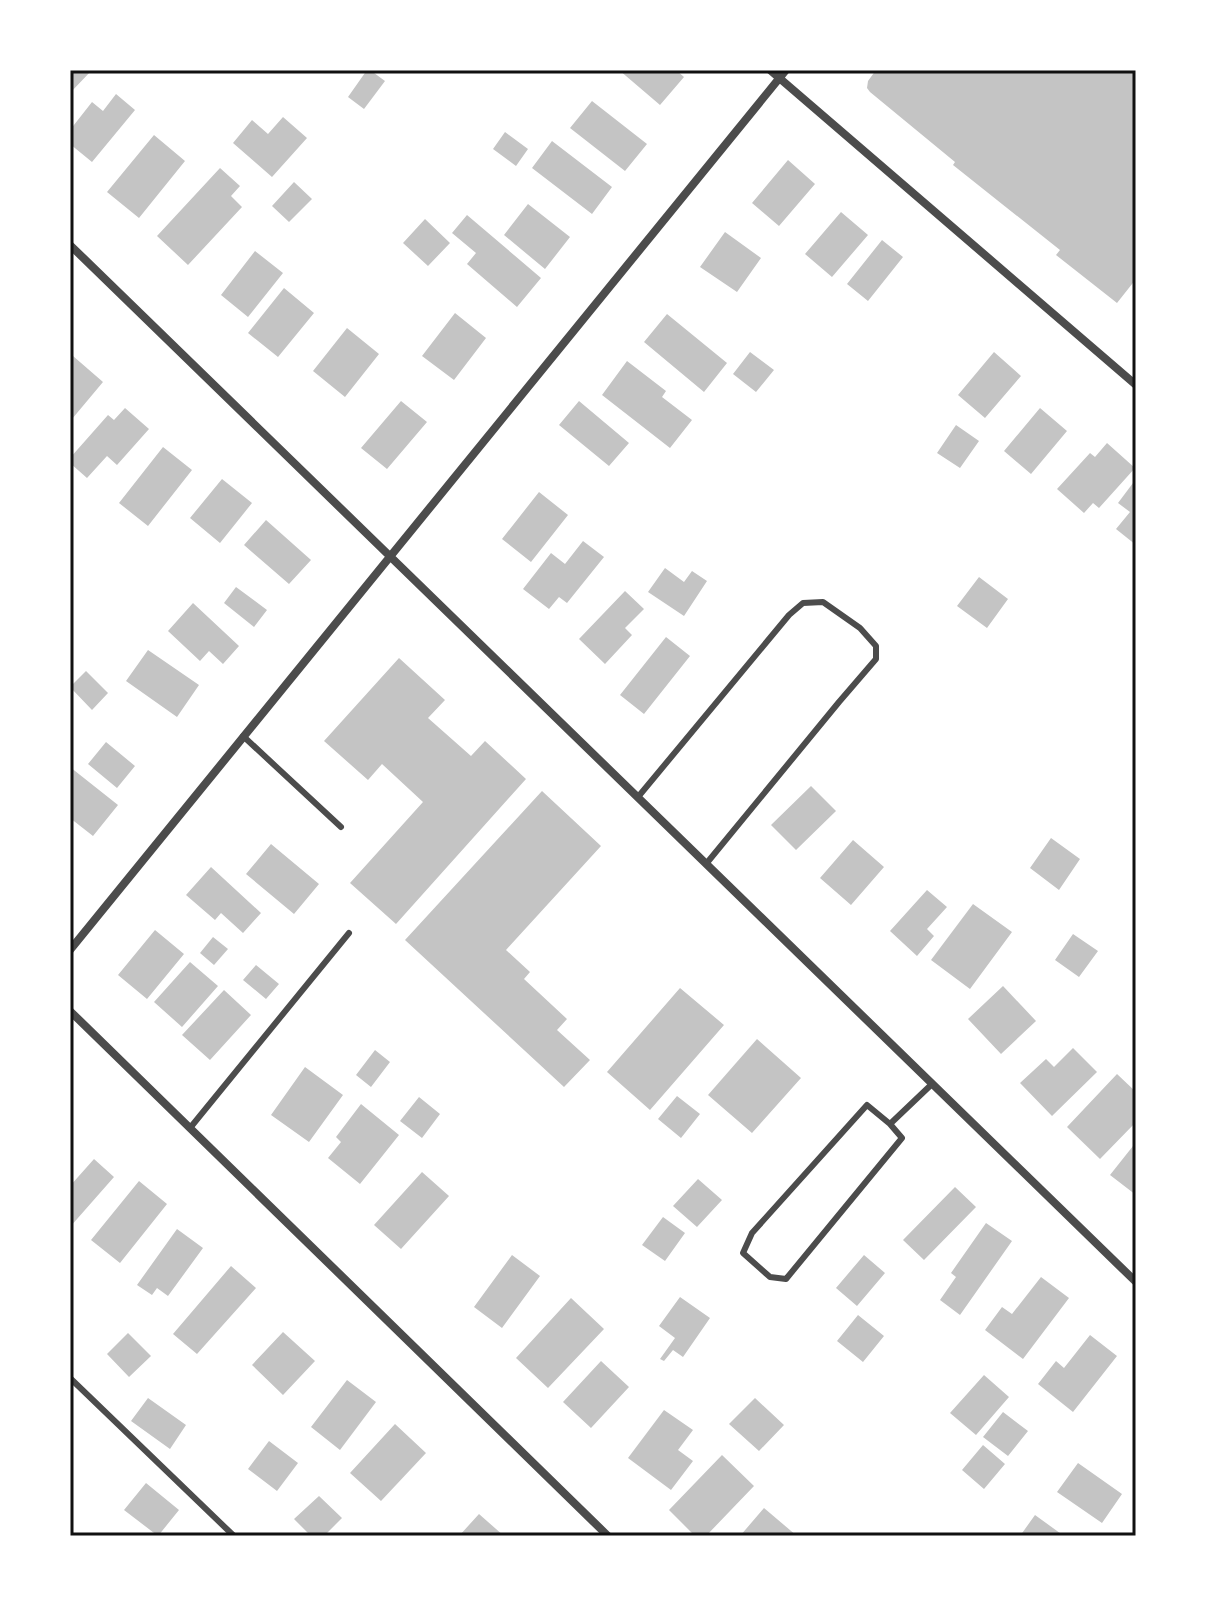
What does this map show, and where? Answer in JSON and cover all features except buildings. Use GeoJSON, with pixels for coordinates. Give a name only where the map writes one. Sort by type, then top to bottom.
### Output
{"type":"FeatureCollection","features":[{"type":"Feature","properties":{"kind":"street"},"geometry":{"type":"LineString","coordinates":[[770,70],[1136,385]]}},
{"type":"Feature","properties":{"kind":"street"},"geometry":{"type":"LineString","coordinates":[[70,950],[786,70]]}},
{"type":"Feature","properties":{"kind":"street"},"geometry":{"type":"LineString","coordinates":[[70,245],[1136,1282]]}},
{"type":"Feature","properties":{"kind":"street"},"geometry":{"type":"LineString","coordinates":[[70,1011],[608,1536]]}},
{"type":"Feature","properties":{"kind":"lane"},"geometry":{"type":"LineString","coordinates":[[638,797],[789,615],[803,603],[823,602],[860,628],[876,646],[876,659],[706,864]]}},
{"type":"Feature","properties":{"kind":"lane"},"geometry":{"type":"LineString","coordinates":[[243,736],[341,827]]}},
{"type":"Feature","properties":{"kind":"lane"},"geometry":{"type":"LineString","coordinates":[[190,1128],[349,933]]}},
{"type":"Feature","properties":{"kind":"lane"},"geometry":{"type":"LineString","coordinates":[[890,1124],[932,1084]]}},
{"type":"Feature","properties":{"kind":"lane"},"geometry":{"type":"LineString","coordinates":[[867,1105],[890,1124],[902,1138],[786,1279],[770,1277],[743,1253],[752,1233],[867,1105]]}},
{"type":"Feature","properties":{"kind":"lane"},"geometry":{"type":"LineString","coordinates":[[70,1378],[234,1536]]}}]}
